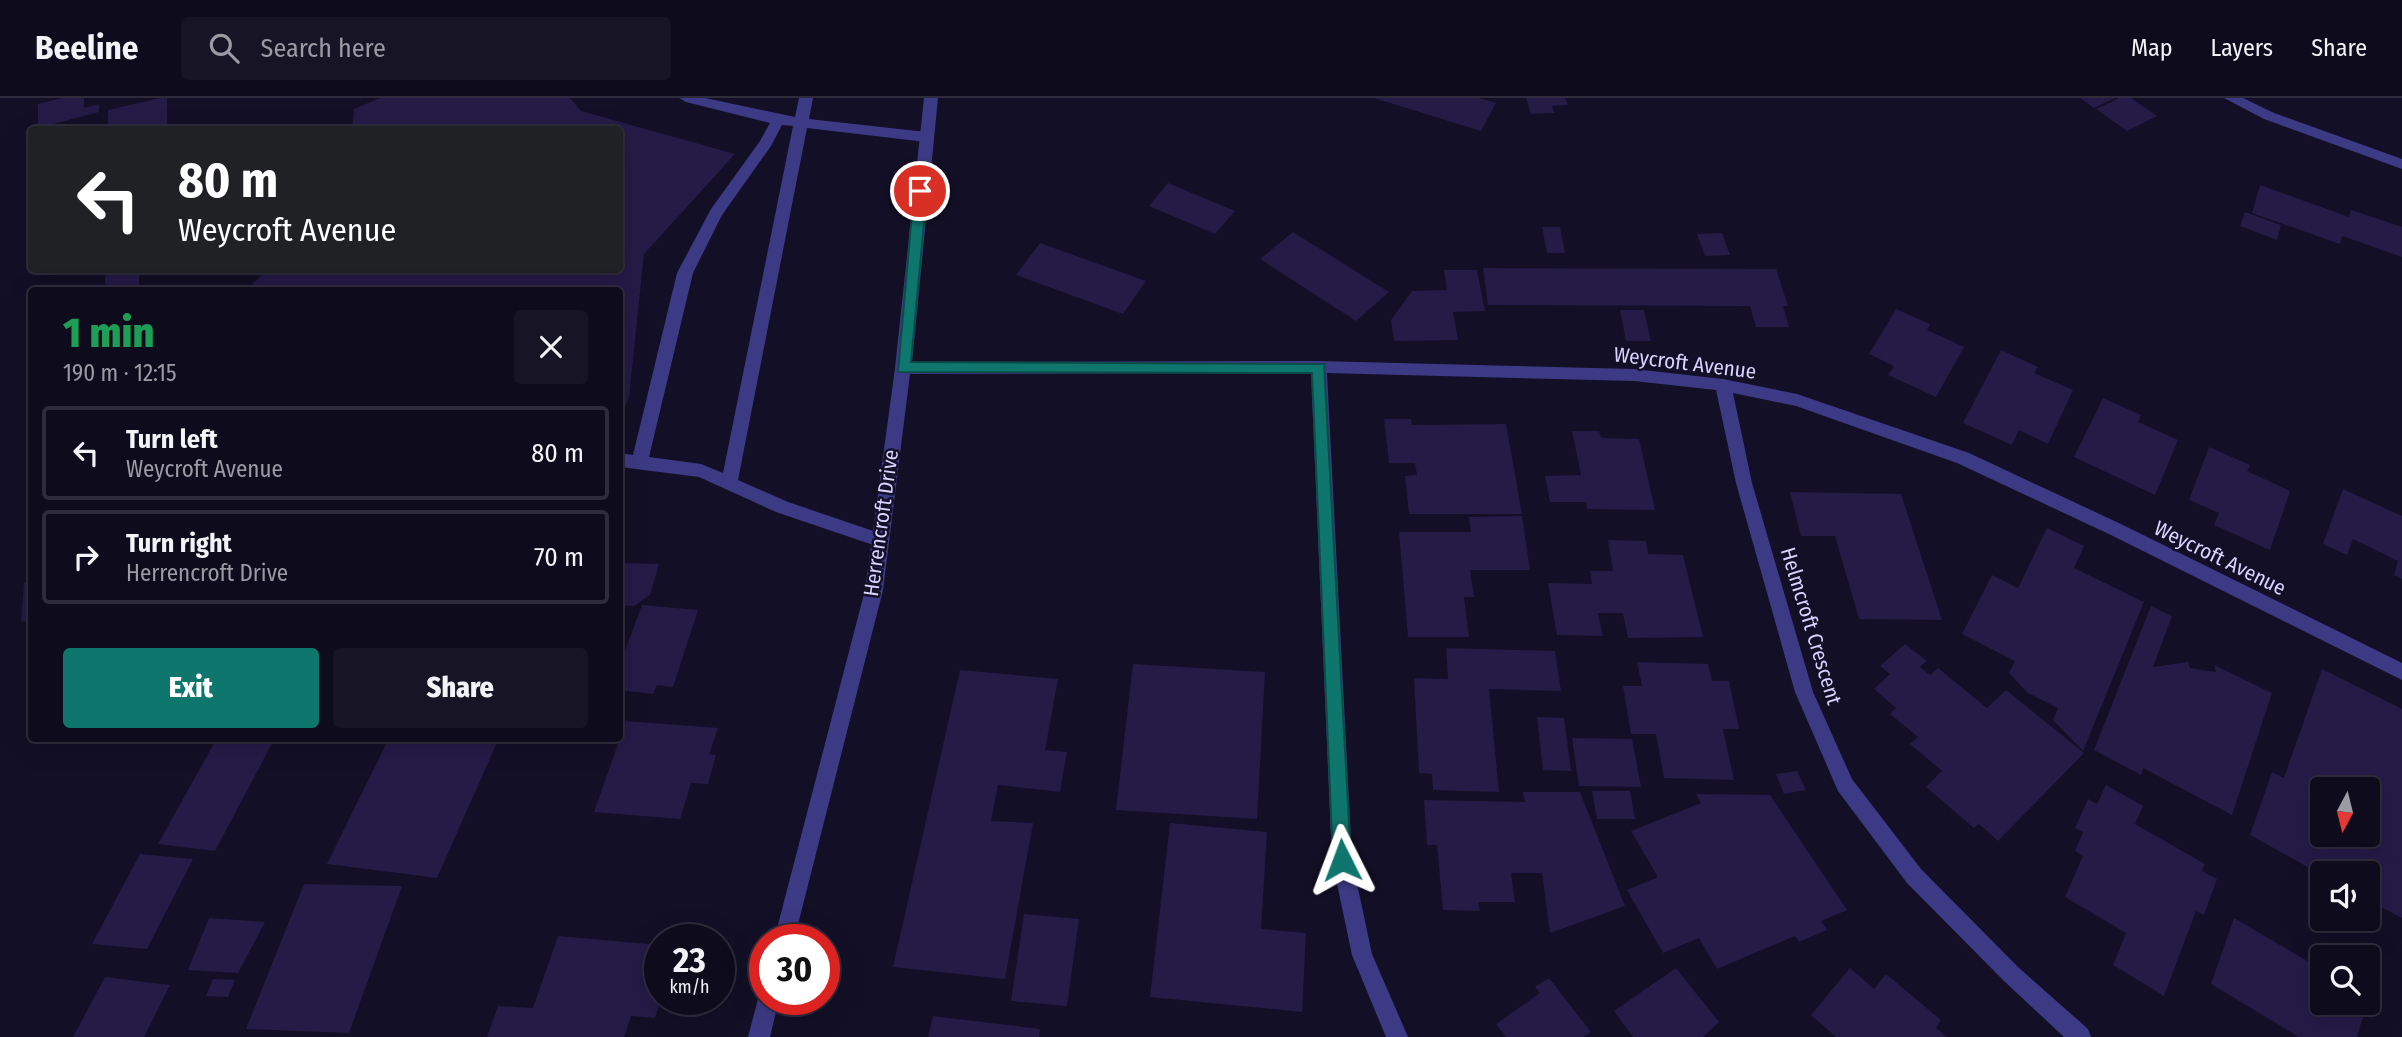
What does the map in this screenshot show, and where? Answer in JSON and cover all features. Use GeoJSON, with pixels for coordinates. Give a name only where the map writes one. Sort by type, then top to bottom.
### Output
{"type":"FeatureCollection","features":[{"type":"Feature","properties":{"kind":"street"},"geometry":{"type":"LineString","coordinates":[[686,98],[778,120],[926,137]]}},
{"type":"Feature","properties":{"kind":"street"},"geometry":{"type":"LineString","coordinates":[[729,485],[804,124],[806,98]]}},
{"type":"Feature","properties":{"kind":"street","name":"Herrencroft Drive"},"geometry":{"type":"LineString","coordinates":[[788,924],[874,590],[903,368],[931,98]]}},
{"type":"Feature","properties":{"kind":"street"},"geometry":{"type":"LineString","coordinates":[[2231,98],[2269,116],[2402,164]]}},
{"type":"Feature","properties":{"kind":"street"},"geometry":{"type":"LineString","coordinates":[[640,463],[685,273],[716,213],[766,143],[778,120]]}},
{"type":"Feature","properties":{"kind":"street","name":"Weycroft Avenue"},"geometry":{"type":"LineString","coordinates":[[903,368],[1319,368],[1634,375],[1723,385],[1797,400],[1963,458],[2117,530],[2402,672]]}},
{"type":"Feature","properties":{"kind":"street"},"geometry":{"type":"LineString","coordinates":[[1319,368],[1342,860],[1362,955],[1397,1037]]}},
{"type":"Feature","properties":{"kind":"street","name":"Helmcroft Crescent"},"geometry":{"type":"LineString","coordinates":[[1723,385],[1744,483],[1804,692],[1845,785],[1914,876],[2011,974],[2080,1037]]}},
{"type":"Feature","properties":{"kind":"street"},"geometry":{"type":"LineString","coordinates":[[623,460],[701,471],[729,485],[879,540]]}},
{"type":"Feature","properties":{"kind":"street"},"geometry":{"type":"LineString","coordinates":[[759,1037],[765,1015]]}},
{"type":"Feature","properties":{"kind":"building"},"geometry":{"type":"Polygon","coordinates":[[[62,98],[84,98],[84,108],[99,104],[99,112],[38,126],[38,104],[62,98]]]}},
{"type":"Feature","properties":{"kind":"building"},"geometry":{"type":"Polygon","coordinates":[[[167,98],[167,126],[108,126],[108,110],[167,98]]]}},
{"type":"Feature","properties":{"kind":"building"},"geometry":{"type":"Polygon","coordinates":[[[380,98],[570,98],[581,111],[735,154],[644,254],[629,397],[623,412],[623,287],[262,287],[252,284],[265,273],[623,273],[623,126],[352,126],[354,109],[380,98]]]}},
{"type":"Feature","properties":{"kind":"building"},"geometry":{"type":"Polygon","coordinates":[[[1374,98],[1479,98],[1496,103],[1481,131],[1374,98]]]}},
{"type":"Feature","properties":{"kind":"building"},"geometry":{"type":"Polygon","coordinates":[[[1526,98],[1565,98],[1568,105],[1552,106],[1554,113],[1531,114],[1526,98]]]}},
{"type":"Feature","properties":{"kind":"building"},"geometry":{"type":"Polygon","coordinates":[[[2080,98],[2115,98],[2094,108],[2080,98]]]}},
{"type":"Feature","properties":{"kind":"building"},"geometry":{"type":"Polygon","coordinates":[[[2119,98],[2131,98],[2157,116],[2127,131],[2096,109],[2119,98]]]}},
{"type":"Feature","properties":{"kind":"building"},"geometry":{"type":"Polygon","coordinates":[[[1168,183],[1235,211],[1215,234],[1149,206],[1168,183]]]}},
{"type":"Feature","properties":{"kind":"building"},"geometry":{"type":"Polygon","coordinates":[[[2260,185],[2349,217],[2351,210],[2402,227],[2402,257],[2342,236],[2340,244],[2252,213],[2260,185]]]}},
{"type":"Feature","properties":{"kind":"building"},"geometry":{"type":"Polygon","coordinates":[[[2245,212],[2281,225],[2277,240],[2240,226],[2245,212]]]}},
{"type":"Feature","properties":{"kind":"building"},"geometry":{"type":"Polygon","coordinates":[[[1542,227],[1560,227],[1565,253],[1547,253],[1542,227]]]}},
{"type":"Feature","properties":{"kind":"building"},"geometry":{"type":"Polygon","coordinates":[[[1293,232],[1389,292],[1356,321],[1260,259],[1293,232]]]}},
{"type":"Feature","properties":{"kind":"building"},"geometry":{"type":"Polygon","coordinates":[[[1722,233],[1730,255],[1705,256],[1697,234],[1722,233]]]}},
{"type":"Feature","properties":{"kind":"building"},"geometry":{"type":"Polygon","coordinates":[[[1040,243],[1146,281],[1123,314],[1016,275],[1040,243]]]}},
{"type":"Feature","properties":{"kind":"building"},"geometry":{"type":"Polygon","coordinates":[[[1483,268],[1776,269],[1788,306],[1783,306],[1789,327],[1756,327],[1750,306],[1488,305],[1483,268]]]}},
{"type":"Feature","properties":{"kind":"building"},"geometry":{"type":"Polygon","coordinates":[[[1444,270],[1477,270],[1485,311],[1453,312],[1458,340],[1394,341],[1391,320],[1412,291],[1447,290],[1444,270]]]}},
{"type":"Feature","properties":{"kind":"building"},"geometry":{"type":"Polygon","coordinates":[[[105,273],[139,273],[139,287],[105,287],[105,273]]]}},
{"type":"Feature","properties":{"kind":"building"},"geometry":{"type":"Polygon","coordinates":[[[1896,309],[1930,324],[1927,330],[1964,347],[1936,397],[1888,375],[1894,366],[1869,354],[1896,309]]]}},
{"type":"Feature","properties":{"kind":"building"},"geometry":{"type":"Polygon","coordinates":[[[1620,310],[1644,310],[1651,341],[1626,341],[1620,310]]]}},
{"type":"Feature","properties":{"kind":"building"},"geometry":{"type":"Polygon","coordinates":[[[2001,350],[2038,367],[2034,373],[2073,390],[2048,444],[2019,430],[2012,445],[1963,423],[2001,350]]]}},
{"type":"Feature","properties":{"kind":"building"},"geometry":{"type":"Polygon","coordinates":[[[2103,398],[2141,415],[2138,422],[2178,440],[2155,495],[2074,457],[2103,398]]]}},
{"type":"Feature","properties":{"kind":"building"},"geometry":{"type":"Polygon","coordinates":[[[1384,419],[1411,419],[1412,425],[1506,424],[1522,514],[1409,514],[1405,476],[1417,475],[1415,463],[1389,463],[1384,419]]]}},
{"type":"Feature","properties":{"kind":"building"},"geometry":{"type":"Polygon","coordinates":[[[1572,431],[1599,431],[1601,438],[1639,439],[1655,510],[1587,509],[1586,502],[1550,502],[1545,476],[1581,475],[1572,431]]]}},
{"type":"Feature","properties":{"kind":"building"},"geometry":{"type":"Polygon","coordinates":[[[2209,447],[2250,465],[2247,471],[2290,491],[2270,550],[2214,525],[2219,513],[2189,500],[2209,447]]]}},
{"type":"Feature","properties":{"kind":"building"},"geometry":{"type":"Polygon","coordinates":[[[2343,489],[2402,516],[2402,579],[2394,575],[2398,561],[2353,539],[2347,555],[2323,544],[2343,489]]]}},
{"type":"Feature","properties":{"kind":"building"},"geometry":{"type":"Polygon","coordinates":[[[1790,492],[1901,494],[1942,620],[1859,619],[1835,536],[1801,536],[1790,492]]]}},
{"type":"Feature","properties":{"kind":"building"},"geometry":{"type":"Polygon","coordinates":[[[1522,516],[1530,570],[1470,570],[1474,597],[1464,597],[1469,637],[1408,637],[1399,532],[1471,532],[1469,517],[1522,516]]]}},
{"type":"Feature","properties":{"kind":"building"},"geometry":{"type":"Polygon","coordinates":[[[2047,528],[2084,546],[2074,568],[2144,602],[2083,751],[2053,720],[2058,708],[2028,693],[2009,673],[2015,661],[1962,634],[1992,575],[2018,588],[2047,528]]]}},
{"type":"Feature","properties":{"kind":"building"},"geometry":{"type":"Polygon","coordinates":[[[1608,540],[1646,541],[1648,554],[1683,555],[1703,637],[1628,638],[1623,613],[1598,613],[1603,636],[1557,635],[1548,583],[1592,584],[1590,571],[1613,571],[1608,540]]]}},
{"type":"Feature","properties":{"kind":"building"},"geometry":{"type":"Polygon","coordinates":[[[623,563],[659,564],[650,595],[634,606],[623,605],[623,563]]]}},
{"type":"Feature","properties":{"kind":"building"},"geometry":{"type":"Polygon","coordinates":[[[28,582],[28,620],[21,622],[24,583],[28,582]]]}},
{"type":"Feature","properties":{"kind":"building"},"geometry":{"type":"Polygon","coordinates":[[[642,605],[698,610],[673,687],[657,685],[653,694],[623,690],[623,656],[642,605]]]}},
{"type":"Feature","properties":{"kind":"building"},"geometry":{"type":"Polygon","coordinates":[[[2151,606],[2172,616],[2153,667],[2188,662],[2190,668],[2216,672],[2214,665],[2272,693],[2232,815],[2143,768],[2141,775],[2094,750],[2151,606]]]}},
{"type":"Feature","properties":{"kind":"building"},"geometry":{"type":"Polygon","coordinates":[[[1905,644],[1927,661],[1920,667],[1930,675],[1938,668],[1987,708],[2006,690],[2084,753],[1998,841],[1979,824],[1974,828],[1926,787],[1942,771],[1910,744],[1918,737],[1890,714],[1896,708],[1874,689],[1890,674],[1880,666],[1905,644]]]}},
{"type":"Feature","properties":{"kind":"building"},"geometry":{"type":"Polygon","coordinates":[[[1446,648],[1555,651],[1561,691],[1489,689],[1499,792],[1433,790],[1432,774],[1419,773],[1414,678],[1448,679],[1446,648]]]}},
{"type":"Feature","properties":{"kind":"building"},"geometry":{"type":"Polygon","coordinates":[[[1637,662],[1708,664],[1712,681],[1729,681],[1739,729],[1723,729],[1734,780],[1664,778],[1656,734],[1631,734],[1623,686],[1642,686],[1637,662]]]}},
{"type":"Feature","properties":{"kind":"building"},"geometry":{"type":"Polygon","coordinates":[[[1133,664],[1265,672],[1257,819],[1116,810],[1133,664]]]}},
{"type":"Feature","properties":{"kind":"building"},"geometry":{"type":"Polygon","coordinates":[[[2322,669],[2402,709],[2402,918],[2380,906],[2380,861],[2310,861],[2310,868],[2250,835],[2272,772],[2284,778],[2322,669]]]}},
{"type":"Feature","properties":{"kind":"building"},"geometry":{"type":"Polygon","coordinates":[[[960,670],[1058,679],[1045,750],[1067,752],[1060,792],[998,785],[991,821],[1033,823],[1005,979],[893,967],[960,670]]]}},
{"type":"Feature","properties":{"kind":"building"},"geometry":{"type":"Polygon","coordinates":[[[1537,717],[1564,718],[1571,771],[1543,770],[1537,717]]]}},
{"type":"Feature","properties":{"kind":"building"},"geometry":{"type":"Polygon","coordinates":[[[626,721],[718,728],[709,754],[716,755],[708,784],[691,783],[680,819],[594,812],[619,742],[623,742],[626,721]]]}},
{"type":"Feature","properties":{"kind":"building"},"geometry":{"type":"Polygon","coordinates":[[[1572,738],[1632,739],[1641,787],[1579,786],[1572,738]]]}},
{"type":"Feature","properties":{"kind":"building"},"geometry":{"type":"Polygon","coordinates":[[[215,742],[273,742],[215,851],[158,844],[215,742]]]}},
{"type":"Feature","properties":{"kind":"building"},"geometry":{"type":"Polygon","coordinates":[[[387,742],[497,742],[437,878],[327,864],[387,742]]]}},
{"type":"Feature","properties":{"kind":"building"},"geometry":{"type":"Polygon","coordinates":[[[1797,771],[1806,790],[1784,794],[1776,774],[1797,771]]]}},
{"type":"Feature","properties":{"kind":"building"},"geometry":{"type":"Polygon","coordinates":[[[2106,785],[2143,806],[2135,824],[2205,864],[2202,871],[2217,879],[2204,915],[2196,911],[2164,996],[2113,965],[2126,933],[2065,897],[2083,856],[2075,851],[2083,832],[2075,828],[2088,799],[2097,804],[2106,785]]]}},
{"type":"Feature","properties":{"kind":"building"},"geometry":{"type":"Polygon","coordinates":[[[1592,791],[1630,791],[1635,819],[1597,819],[1592,791]]]}},
{"type":"Feature","properties":{"kind":"building"},"geometry":{"type":"Polygon","coordinates":[[[1523,792],[1580,792],[1625,906],[1550,933],[1542,873],[1511,873],[1515,902],[1478,902],[1480,911],[1443,910],[1437,845],[1427,845],[1424,800],[1525,802],[1523,792]]]}},
{"type":"Feature","properties":{"kind":"building"},"geometry":{"type":"Polygon","coordinates":[[[1696,794],[1770,795],[1847,910],[1821,921],[1827,930],[1799,942],[1795,936],[1717,969],[1699,938],[1663,953],[1627,890],[1658,877],[1631,831],[1701,803],[1696,794]]]}},
{"type":"Feature","properties":{"kind":"building"},"geometry":{"type":"Polygon","coordinates":[[[1170,823],[1267,832],[1261,929],[1306,933],[1302,1012],[1150,997],[1170,823]]]}},
{"type":"Feature","properties":{"kind":"building"},"geometry":{"type":"Polygon","coordinates":[[[140,854],[193,859],[147,949],[92,944],[140,854]]]}},
{"type":"Feature","properties":{"kind":"building"},"geometry":{"type":"Polygon","coordinates":[[[304,884],[402,886],[349,1033],[246,1029],[304,884]]]}},
{"type":"Feature","properties":{"kind":"building"},"geometry":{"type":"Polygon","coordinates":[[[1024,914],[1079,919],[1067,1006],[1011,1001],[1024,914]]]}},
{"type":"Feature","properties":{"kind":"building"},"geometry":{"type":"Polygon","coordinates":[[[209,918],[265,922],[238,973],[188,970],[209,918]]]}},
{"type":"Feature","properties":{"kind":"building"},"geometry":{"type":"Polygon","coordinates":[[[2234,918],[2309,962],[2310,959],[2310,1015],[2363,1015],[2357,1037],[2299,1037],[2211,984],[2234,918]]]}},
{"type":"Feature","properties":{"kind":"building"},"geometry":{"type":"Polygon","coordinates":[[[558,936],[644,944],[644,1015],[656,1015],[655,1018],[631,1016],[624,1037],[487,1037],[498,1006],[533,1008],[558,936]]]}},
{"type":"Feature","properties":{"kind":"building"},"geometry":{"type":"Polygon","coordinates":[[[1676,968],[1719,1022],[1703,1037],[1633,1037],[1614,1011],[1676,968]]]}},
{"type":"Feature","properties":{"kind":"building"},"geometry":{"type":"Polygon","coordinates":[[[1850,968],[1874,989],[1886,974],[1941,1020],[1936,1028],[1947,1037],[1836,1037],[1811,1015],[1850,968]]]}},
{"type":"Feature","properties":{"kind":"building"},"geometry":{"type":"Polygon","coordinates":[[[105,977],[170,985],[144,1037],[73,1037],[105,977]]]}},
{"type":"Feature","properties":{"kind":"building"},"geometry":{"type":"Polygon","coordinates":[[[1549,978],[1591,1032],[1583,1037],[1506,1037],[1496,1024],[1540,993],[1535,987],[1549,978]]]}},
{"type":"Feature","properties":{"kind":"building"},"geometry":{"type":"Polygon","coordinates":[[[213,979],[235,980],[228,997],[206,996],[213,979]]]}},
{"type":"Feature","properties":{"kind":"building"},"geometry":{"type":"Polygon","coordinates":[[[933,1016],[1040,1029],[1039,1037],[928,1037],[933,1016]]]}},
{"type":"Feature","properties":{"kind":"route"},"geometry":{"type":"LineString","coordinates":[[920,191],[903,368],[1319,368],[1342,860]]}}]}
